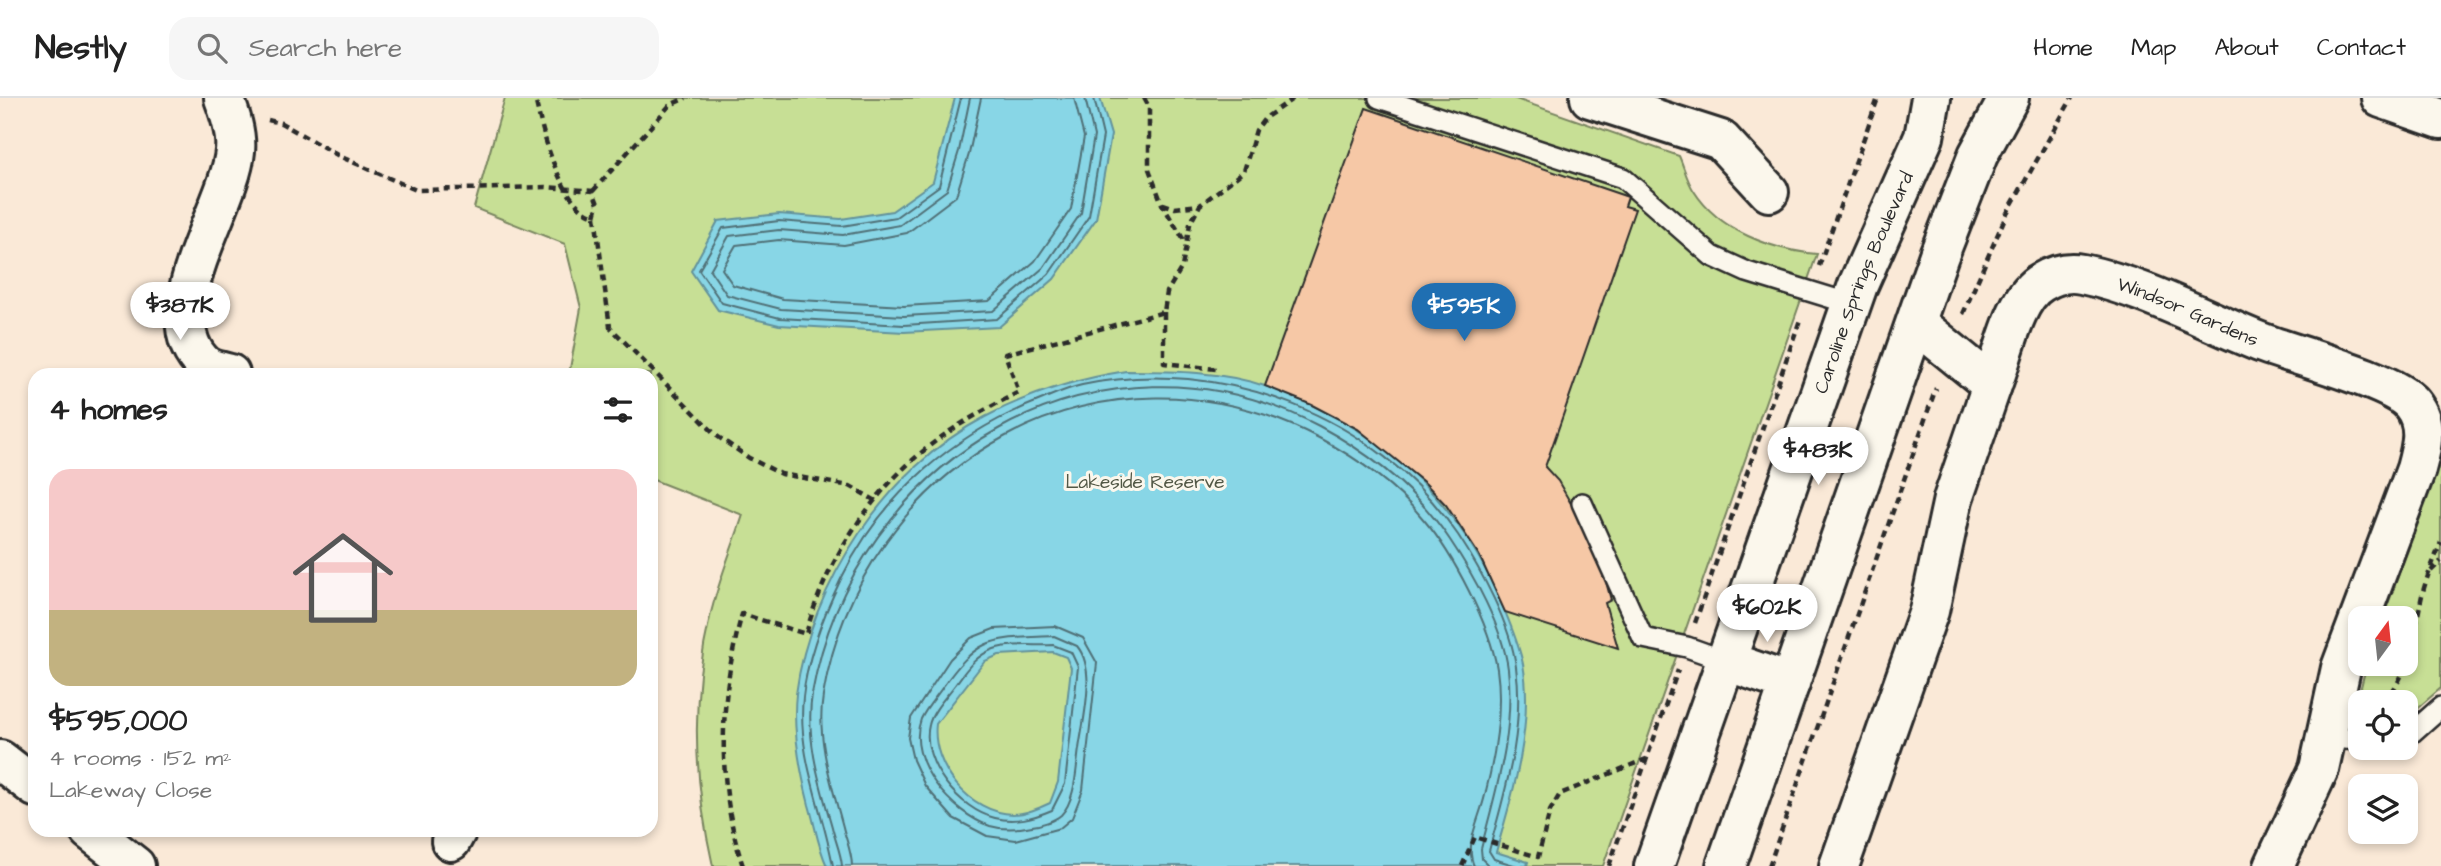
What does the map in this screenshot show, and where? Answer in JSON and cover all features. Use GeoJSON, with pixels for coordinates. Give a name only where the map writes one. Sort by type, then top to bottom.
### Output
{"type":"FeatureCollection","features":[{"type":"Feature","properties":{"kind":"main road"},"geometry":{"type":"LineString","coordinates":[[201,368],[187,330],[186,306],[190,280],[229,180],[235,149],[224,98]]}},
{"type":"Feature","properties":{"kind":"main road"},"geometry":{"type":"LineString","coordinates":[[1590,98],[1721,140],[1769,192]]}},
{"type":"Feature","properties":{"kind":"main road","name":"Caroline Springs Boulevard"},"geometry":{"type":"LineString","coordinates":[[1654,866],[1851,304],[1924,137],[1931,98]]}},
{"type":"Feature","properties":{"kind":"main road"},"geometry":{"type":"LineString","coordinates":[[1726,866],[1916,323],[1978,155],[2009,98]]}},
{"type":"Feature","properties":{"kind":"main road"},"geometry":{"type":"LineString","coordinates":[[2381,98],[2441,119]]}},
{"type":"Feature","properties":{"kind":"main road","name":"Windsor Gardens"},"geometry":{"type":"LineString","coordinates":[[1992,384],[2025,297],[2043,281],[2069,272],[2102,279],[2192,311],[2262,343],[2389,388],[2412,403],[2432,427],[2341,668],[2344,739],[2309,794],[2282,844],[2274,866]]}},
{"type":"Feature","properties":{"kind":"main road"},"geometry":{"type":"LineString","coordinates":[[1839,866],[1929,611],[1953,499],[1992,384],[1948,352],[1916,323]]}},
{"type":"Feature","properties":{"kind":"main road"},"geometry":{"type":"LineString","coordinates":[[1726,661],[1790,683]]}},
{"type":"Feature","properties":{"kind":"main road"},"geometry":{"type":"LineString","coordinates":[[0,760],[28,782]]}},
{"type":"Feature","properties":{"kind":"main road"},"geometry":{"type":"LineString","coordinates":[[98,837],[135,866]]}},
{"type":"Feature","properties":{"kind":"lane"},"geometry":{"type":"LineString","coordinates":[[1379,99],[1623,178],[1712,256],[1747,272],[1851,304]]}},
{"type":"Feature","properties":{"kind":"lane"},"geometry":{"type":"LineString","coordinates":[[1582,503],[1643,638],[1687,647],[1726,661]]}},
{"type":"Feature","properties":{"kind":"lane"},"geometry":{"type":"LineString","coordinates":[[2418,728],[2441,708]]}},
{"type":"Feature","properties":{"kind":"path"},"geometry":{"type":"LineString","coordinates":[[536,98],[545,143],[567,189],[584,213],[595,216]]}},
{"type":"Feature","properties":{"kind":"path"},"geometry":{"type":"LineString","coordinates":[[593,191],[670,105],[686,98]]}},
{"type":"Feature","properties":{"kind":"path"},"geometry":{"type":"LineString","coordinates":[[1144,98],[1149,107],[1149,169],[1162,204],[1185,243]]}},
{"type":"Feature","properties":{"kind":"path"},"geometry":{"type":"LineString","coordinates":[[1216,369],[1164,363],[1164,312],[1167,292],[1182,267],[1185,243],[1200,205],[1244,171],[1256,130],[1265,118],[1294,98]]}},
{"type":"Feature","properties":{"kind":"path"},"geometry":{"type":"LineString","coordinates":[[1609,866],[1878,98]]}},
{"type":"Feature","properties":{"kind":"path"},"geometry":{"type":"LineString","coordinates":[[1769,866],[1948,352],[2007,213],[2072,98]]}},
{"type":"Feature","properties":{"kind":"path"},"geometry":{"type":"LineString","coordinates":[[260,118],[281,123],[339,156],[416,190],[593,191]]}},
{"type":"Feature","properties":{"kind":"path"},"geometry":{"type":"LineString","coordinates":[[593,191],[598,204],[595,216],[610,327],[650,368]]}},
{"type":"Feature","properties":{"kind":"path"},"geometry":{"type":"LineString","coordinates":[[1162,204],[1175,208],[1200,205]]}},
{"type":"Feature","properties":{"kind":"path"},"geometry":{"type":"LineString","coordinates":[[743,866],[729,820],[724,731],[727,676],[742,614],[806,634],[832,564],[876,501],[937,440],[1019,392],[1005,354],[1164,312]]}},
{"type":"Feature","properties":{"kind":"path"},"geometry":{"type":"LineString","coordinates":[[658,376],[717,436],[749,458],[780,474],[850,485],[876,501]]}},
{"type":"Feature","properties":{"kind":"path"},"geometry":{"type":"LineString","coordinates":[[2393,690],[2410,658],[2421,600],[2441,542]]}},
{"type":"Feature","properties":{"kind":"path"},"geometry":{"type":"LineString","coordinates":[[2430,572],[2441,561]]}},
{"type":"Feature","properties":{"kind":"path"},"geometry":{"type":"LineString","coordinates":[[1462,866],[1475,837],[1538,857],[1550,811],[1560,794],[1647,759]]}},
{"type":"Feature","properties":{"kind":"green space","name":"Lakeside Reserve"},"geometry":{"type":"Polygon","coordinates":[[[505,98],[1513,98],[1679,156],[1694,191],[1717,217],[1765,243],[1817,254],[1603,866],[713,866],[698,773],[699,679],[713,604],[743,515],[658,482],[658,368],[570,368],[581,308],[565,244],[474,208],[505,98]]]}},
{"type":"Feature","properties":{"kind":"green space"},"geometry":{"type":"Polygon","coordinates":[[[2441,457],[2441,688],[2418,708],[2418,690],[2360,690],[2364,676],[2418,676],[2418,606],[2387,606],[2441,457]]]}},
{"type":"Feature","properties":{"kind":"water"},"geometry":{"type":"Polygon","coordinates":[[[955,98],[1100,98],[1111,135],[1096,219],[1054,279],[999,327],[904,332],[779,325],[718,310],[691,271],[718,221],[779,214],[841,219],[892,211],[933,182],[955,98]]]}},
{"type":"Feature","properties":{"kind":"water"},"geometry":{"type":"Polygon","coordinates":[[[1126,371],[1197,373],[1268,387],[1308,403],[1380,445],[1411,471],[1439,501],[1464,533],[1486,569],[1507,615],[1523,664],[1526,687],[1524,734],[1515,783],[1496,852],[1528,862],[1527,866],[827,866],[803,778],[796,736],[795,708],[804,653],[836,572],[859,534],[886,498],[916,466],[949,439],[985,417],[1019,401],[1054,388],[1126,371]],[[1053,652],[999,655],[985,661],[936,724],[936,740],[947,771],[968,796],[982,805],[997,812],[1013,814],[1028,812],[1050,803],[1058,782],[1071,668],[1066,657],[1053,652]]]}},
{"type":"Feature","properties":{"kind":"building"},"geometry":{"type":"Polygon","coordinates":[[[1366,108],[1628,197],[1625,206],[1635,209],[1545,467],[1558,481],[1600,560],[1611,600],[1605,603],[1618,648],[1505,612],[1479,555],[1446,505],[1426,484],[1358,429],[1312,405],[1265,386],[1366,108]]]}}]}
